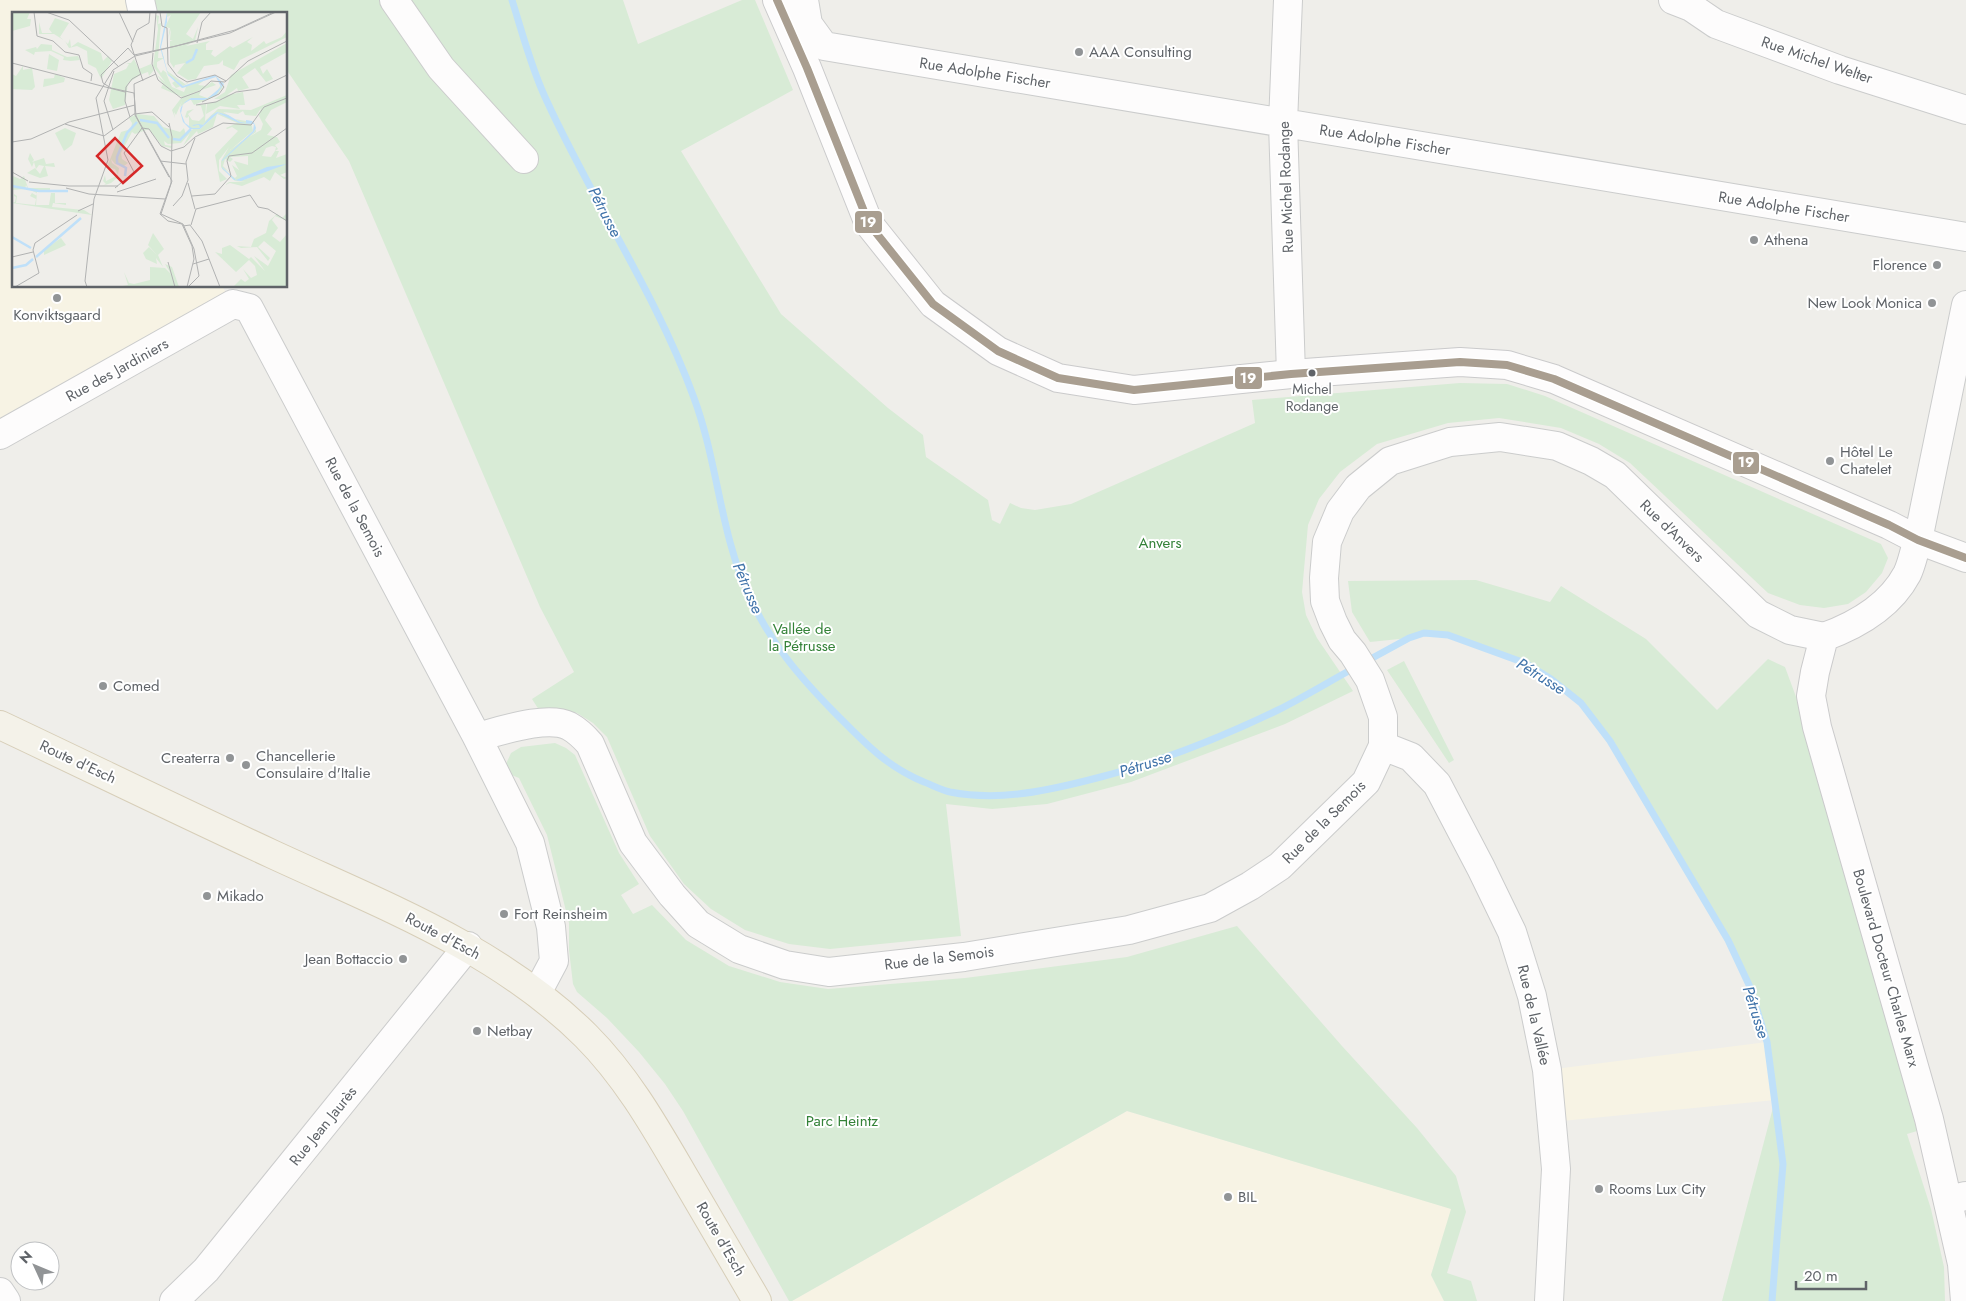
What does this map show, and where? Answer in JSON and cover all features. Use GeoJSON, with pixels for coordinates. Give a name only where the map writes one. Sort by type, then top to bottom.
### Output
{"type":"FeatureCollection","features":[{"type":"Feature","properties":{"kind":"main road","name":"Route d'Esch"},"geometry":{"type":"LineString","coordinates":[[0,724],[468,946],[537,993],[588,1037],[621,1075],[655,1126],[757,1301]]}},
{"type":"Feature","properties":{"kind":"street"},"geometry":{"type":"LineString","coordinates":[[394,0],[441,68],[524,159]]}},
{"type":"Feature","properties":{"kind":"street"},"geometry":{"type":"LineString","coordinates":[[777,0],[807,68],[869,224],[933,304],[998,351],[1058,378],[1134,390],[1291,374],[1460,362],[1507,365],[1554,379],[1918,540],[1966,558]]}},
{"type":"Feature","properties":{"kind":"street","name":"Rue Adolphe Fischer"},"geometry":{"type":"LineString","coordinates":[[804,0],[808,24],[824,46],[1966,237]]}},
{"type":"Feature","properties":{"kind":"street","name":"Rue Michel Rodange"},"geometry":{"type":"LineString","coordinates":[[1288,0],[1284,123],[1291,374]]}},
{"type":"Feature","properties":{"kind":"street","name":"Rue Michel Welter"},"geometry":{"type":"LineString","coordinates":[[1673,0],[1691,7],[1716,24],[1840,70],[1966,110]]}},
{"type":"Feature","properties":{"kind":"street"},"geometry":{"type":"LineString","coordinates":[[807,68],[845,50]]}},
{"type":"Feature","properties":{"kind":"street","name":"Rue des Jardiniers"},"geometry":{"type":"LineString","coordinates":[[0,435],[231,295]]}},
{"type":"Feature","properties":{"kind":"street","name":"Rue de la Semois"},"geometry":{"type":"LineString","coordinates":[[231,295],[249,308],[477,737],[530,843],[551,927],[554,961],[537,993]]}},
{"type":"Feature","properties":{"kind":"street"},"geometry":{"type":"LineString","coordinates":[[1824,637],[1861,620],[1883,604],[1907,574],[1918,540],[1966,305]]}},
{"type":"Feature","properties":{"kind":"street","name":"Rue d'Anvers"},"geometry":{"type":"LineString","coordinates":[[1370,680],[1353,653],[1342,640],[1326,601],[1324,578],[1327,542],[1340,510],[1358,487],[1390,461],[1450,442],[1500,437],[1557,446],[1591,461],[1615,475],[1758,614],[1790,630],[1824,637]]}},
{"type":"Feature","properties":{"kind":"street","name":"Boulevard Docteur Charles Marx"},"geometry":{"type":"LineString","coordinates":[[1824,637],[1811,696],[1817,727],[1928,1119],[1957,1198],[1965,1301]]}},
{"type":"Feature","properties":{"kind":"street","name":"Rue de la Semois"},"geometry":{"type":"LineString","coordinates":[[477,737],[539,723],[554,722],[568,725],[580,733],[590,744],[633,843],[672,895],[698,924],[739,949],[785,965],[829,972],[964,957],[1119,932],[1210,908],[1250,886],[1280,866],[1366,782],[1383,746],[1384,717],[1370,680]]}},
{"type":"Feature","properties":{"kind":"street","name":"Rue de la Vallée"},"geometry":{"type":"LineString","coordinates":[[1383,746],[1411,757],[1437,784],[1512,932],[1532,996],[1547,1070],[1556,1169],[1548,1301]]}},
{"type":"Feature","properties":{"kind":"street","name":"Rue Jean Jaurès"},"geometry":{"type":"LineString","coordinates":[[174,1301],[206,1270],[468,946]]}},
{"type":"Feature","properties":{"kind":"street"},"geometry":{"type":"LineString","coordinates":[[0,1292],[6,1301]]}},
{"type":"Feature","properties":{"kind":"shaded area"},"geometry":{"type":"Polygon","coordinates":[[[0,0],[129,0],[132,12],[12,12],[12,288],[223,288],[233,304],[0,435],[0,0]]]}},
{"type":"Feature","properties":{"kind":"shaded area"},"geometry":{"type":"Polygon","coordinates":[[[1767,1042],[1775,1100],[1552,1122],[1547,1070],[1767,1042]]]}},
{"type":"Feature","properties":{"kind":"shaded area"},"geometry":{"type":"Polygon","coordinates":[[[1127,1111],[1452,1209],[1431,1275],[1444,1301],[792,1301],[1127,1111]]]}},
{"type":"Feature","properties":{"kind":"green space","name":"Vallée de la Pétrusse"},"geometry":{"type":"Polygon","coordinates":[[[148,0],[623,0],[638,44],[742,0],[755,0],[793,90],[681,151],[781,314],[888,408],[923,435],[926,457],[988,500],[992,520],[1000,524],[1010,503],[1021,508],[1035,510],[1071,504],[1255,423],[1252,400],[1460,383],[1507,384],[1545,396],[1881,544],[1888,558],[1882,573],[1866,592],[1848,604],[1824,608],[1800,605],[1768,593],[1630,463],[1599,444],[1561,428],[1499,418],[1448,423],[1377,444],[1340,472],[1319,499],[1308,525],[1302,592],[1306,615],[1317,638],[1353,691],[1285,724],[1131,782],[1047,804],[992,809],[946,804],[961,936],[830,949],[789,944],[745,930],[711,909],[684,884],[650,836],[607,737],[593,723],[577,713],[558,709],[539,710],[532,699],[574,672],[540,607],[349,161],[288,72],[288,12],[151,12],[148,0]]]}},
{"type":"Feature","properties":{"kind":"green space"},"geometry":{"type":"Polygon","coordinates":[[[1476,580],[1550,602],[1561,586],[1646,639],[1717,710],[1768,659],[1785,667],[1809,732],[1917,1131],[1907,1134],[1931,1209],[1944,1267],[1945,1301],[1722,1301],[1775,1100],[1767,1042],[1750,987],[1728,940],[1610,741],[1581,703],[1551,679],[1525,663],[1448,635],[1424,633],[1409,638],[1370,642],[1352,612],[1348,581],[1476,580]]]}},
{"type":"Feature","properties":{"kind":"green space"},"geometry":{"type":"Polygon","coordinates":[[[1404,661],[1454,760],[1449,763],[1387,670],[1404,661]]]}},
{"type":"Feature","properties":{"kind":"green space","name":"Parc Heintz"},"geometry":{"type":"Polygon","coordinates":[[[555,743],[575,755],[619,853],[639,884],[621,895],[633,914],[652,905],[686,940],[729,966],[780,982],[828,989],[965,978],[1127,957],[1237,926],[1417,1128],[1456,1176],[1466,1212],[1447,1273],[1471,1281],[1477,1301],[1444,1301],[1431,1275],[1451,1209],[1127,1111],[789,1301],[683,1111],[665,1084],[639,1052],[607,1018],[577,992],[573,984],[569,950],[569,923],[547,835],[519,778],[509,774],[506,764],[511,753],[521,747],[555,743]]]}},
{"type":"Feature","properties":{"kind":"waterway","name":"Pétrusse"},"geometry":{"type":"LineString","coordinates":[[512,0],[531,62],[545,97],[679,359],[694,398],[709,447],[725,523],[739,572],[757,613],[796,671],[875,752],[910,776],[950,792],[984,796],[1052,789],[1110,775],[1231,732],[1298,700],[1356,667]]}},
{"type":"Feature","properties":{"kind":"waterway","name":"Pétrusse"},"geometry":{"type":"LineString","coordinates":[[1365,662],[1409,638],[1424,633],[1448,635],[1525,663],[1551,679],[1581,703],[1610,741],[1728,940],[1750,987],[1767,1042],[1783,1164],[1772,1301]]}},
{"type":"Feature","properties":{"kind":"transit line","name":"19"},"geometry":{"type":"LineString","coordinates":[[777,0],[807,68],[869,224],[933,304],[998,351],[1058,378],[1134,390],[1291,374],[1460,362],[1507,365],[1554,379],[1889,525],[1918,540],[1966,558]]}},
{"type":"Feature","properties":{"kind":"place","name":"AAA Consulting"},"geometry":{"type":"Point","coordinates":[1079,52]}},
{"type":"Feature","properties":{"kind":"place","name":"Athena"},"geometry":{"type":"Point","coordinates":[1754,240]}},
{"type":"Feature","properties":{"kind":"place","name":"Florence"},"geometry":{"type":"Point","coordinates":[1937,265]}},
{"type":"Feature","properties":{"kind":"place","name":"Konviktsgaard"},"geometry":{"type":"Point","coordinates":[57,298]}},
{"type":"Feature","properties":{"kind":"place","name":"New Look Monica"},"geometry":{"type":"Point","coordinates":[1932,303]}},
{"type":"Feature","properties":{"kind":"place","name":"Michel Rodange"},"geometry":{"type":"Point","coordinates":[1312,373]}},
{"type":"Feature","properties":{"kind":"place","name":"Hôtel Le Chatelet"},"geometry":{"type":"Point","coordinates":[1830,461]}},
{"type":"Feature","properties":{"kind":"place","name":"Comed"},"geometry":{"type":"Point","coordinates":[103,686]}},
{"type":"Feature","properties":{"kind":"place","name":"Createrra"},"geometry":{"type":"Point","coordinates":[230,758]}},
{"type":"Feature","properties":{"kind":"place","name":"Chancellerie Consulaire d'Italie"},"geometry":{"type":"Point","coordinates":[246,765]}},
{"type":"Feature","properties":{"kind":"place","name":"Mikado"},"geometry":{"type":"Point","coordinates":[207,896]}},
{"type":"Feature","properties":{"kind":"place","name":"Fort Reinsheim"},"geometry":{"type":"Point","coordinates":[504,914]}},
{"type":"Feature","properties":{"kind":"place","name":"Jean Bottaccio"},"geometry":{"type":"Point","coordinates":[403,959]}},
{"type":"Feature","properties":{"kind":"place","name":"Netbay"},"geometry":{"type":"Point","coordinates":[477,1031]}},
{"type":"Feature","properties":{"kind":"place","name":"Rooms Lux City"},"geometry":{"type":"Point","coordinates":[1599,1189]}},
{"type":"Feature","properties":{"kind":"place","name":"BIL"},"geometry":{"type":"Point","coordinates":[1228,1197]}},
{"type":"Feature","properties":{"kind":"park label","name":"Anvers"},"geometry":{"type":"Point","coordinates":[1160,543]}}]}
